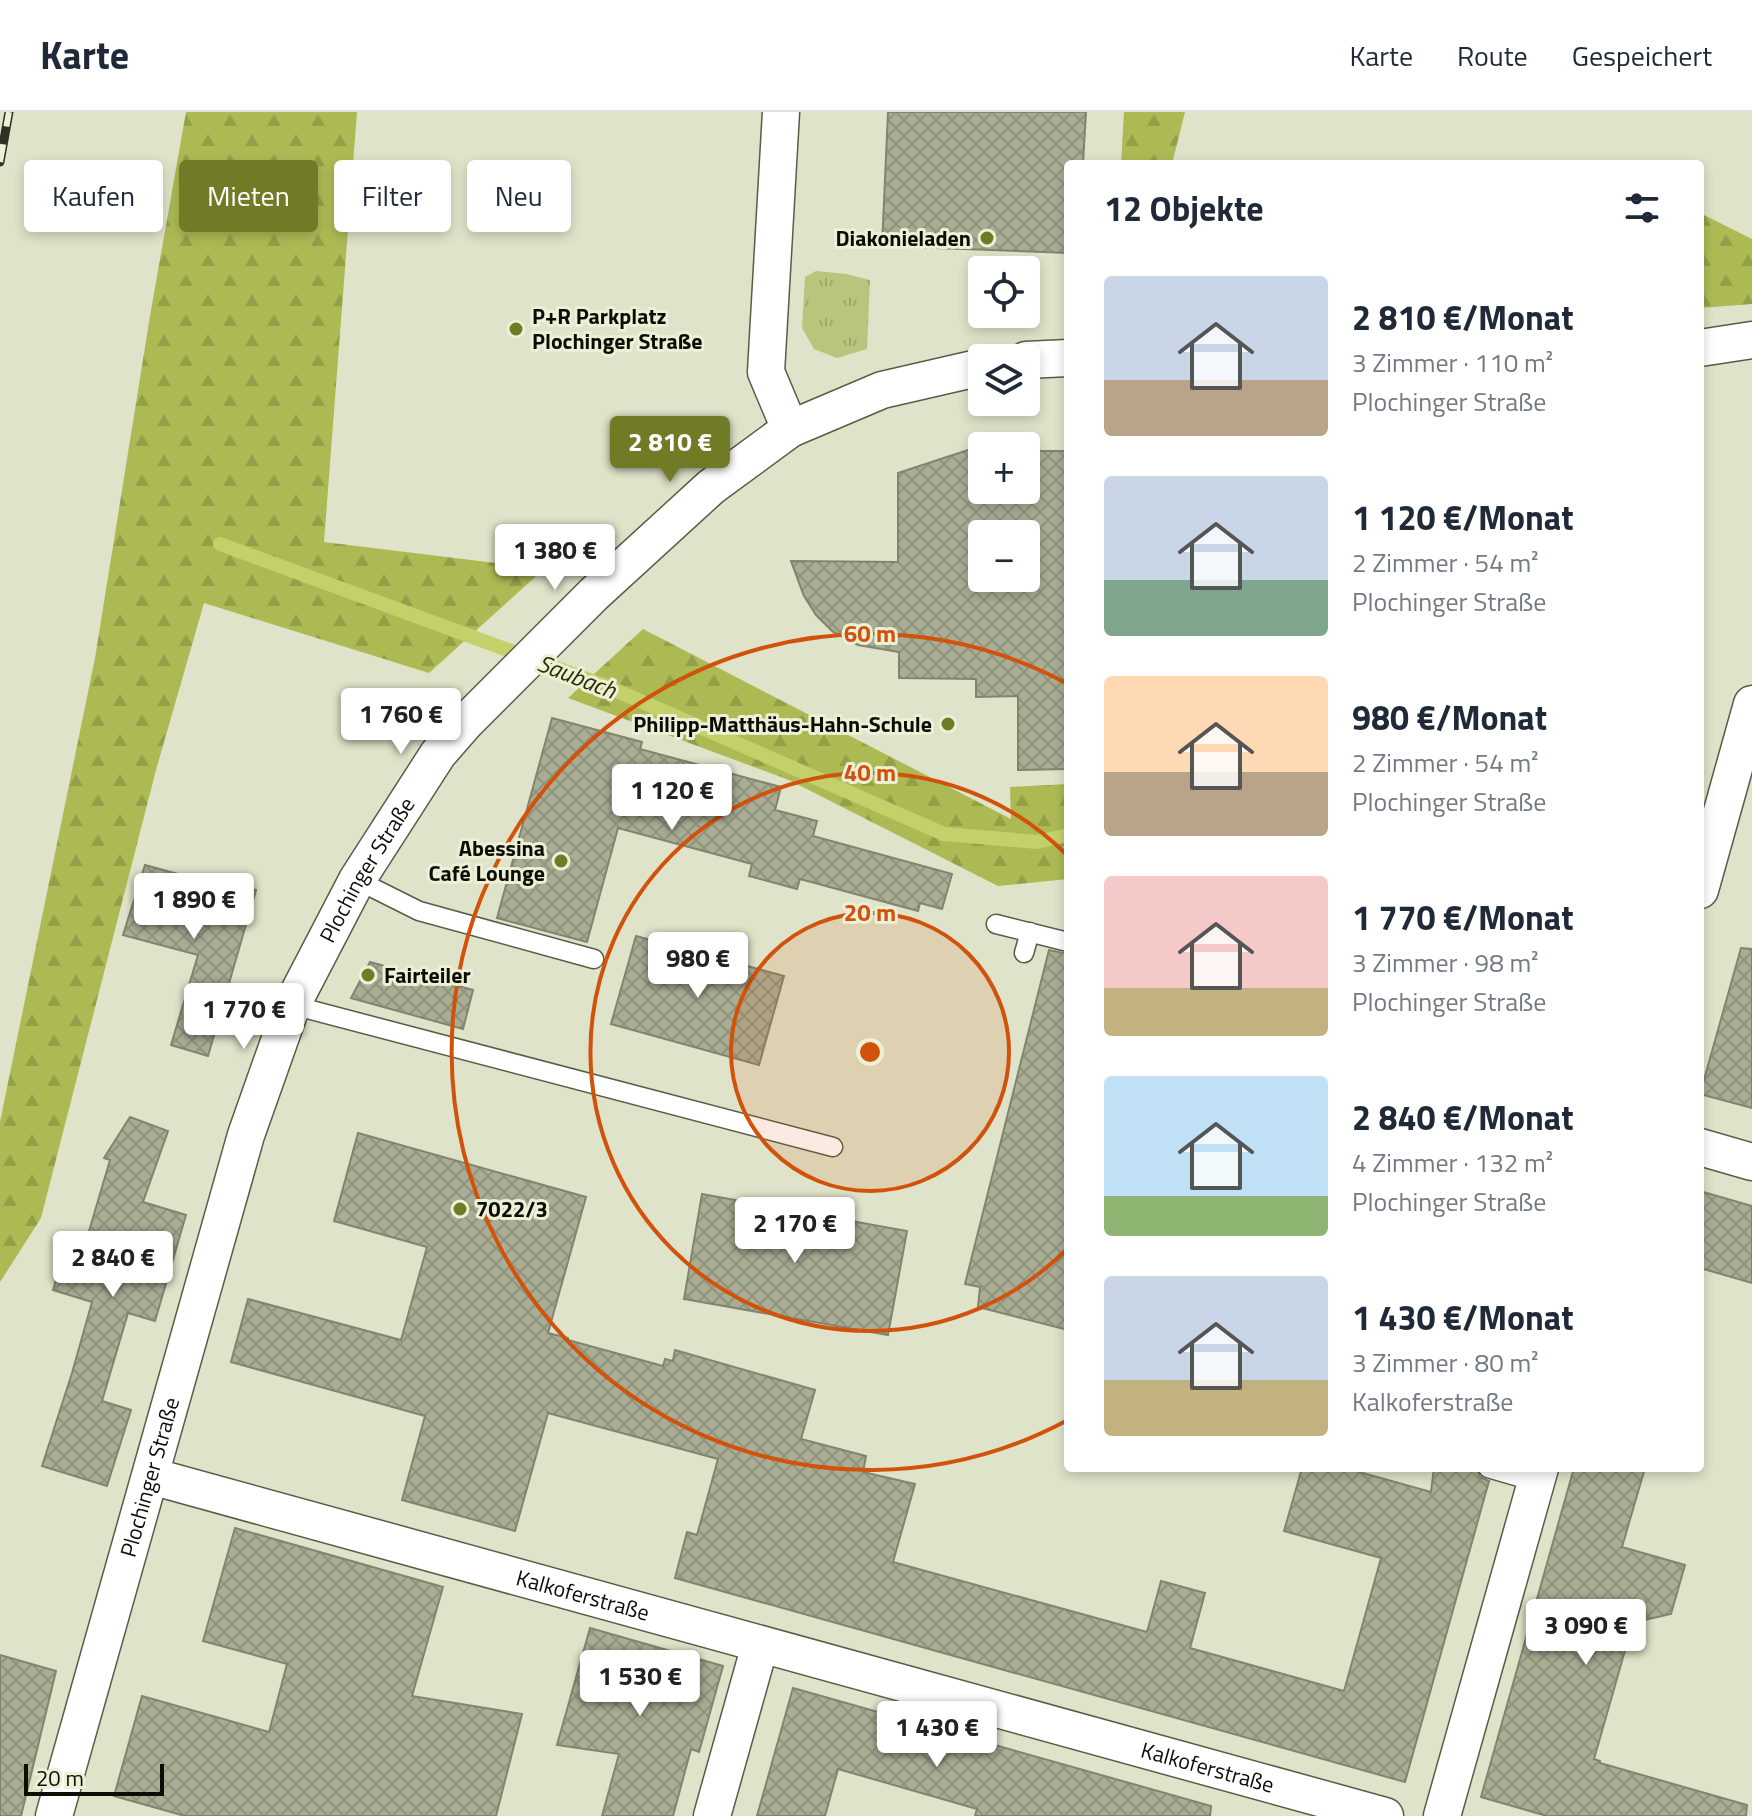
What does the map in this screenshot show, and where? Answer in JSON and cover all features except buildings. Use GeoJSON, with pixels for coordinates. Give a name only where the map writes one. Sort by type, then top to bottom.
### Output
{"type":"FeatureCollection","features":[{"type":"Feature","properties":{"kind":"street"},"geometry":{"type":"LineString","coordinates":[[781,112],[766,372],[790,429]]}},
{"type":"Feature","properties":{"kind":"street"},"geometry":{"type":"LineString","coordinates":[[1704,347],[1752,340]]}},
{"type":"Feature","properties":{"kind":"street"},"geometry":{"type":"LineString","coordinates":[[1040,359],[1064,358]]}},
{"type":"Feature","properties":{"kind":"street","name":"Plochinger Straße"},"geometry":{"type":"LineString","coordinates":[[62,1814],[151,1476],[246,1135],[292,1005],[357,880],[438,754],[466,722],[594,594],[711,487],[790,429],[882,390],[968,370]]}},
{"type":"Feature","properties":{"kind":"street"},"geometry":{"type":"LineString","coordinates":[[1704,876],[1752,704]]}},
{"type":"Feature","properties":{"kind":"street"},"geometry":{"type":"LineString","coordinates":[[1704,1148],[1752,1162]]}},
{"type":"Feature","properties":{"kind":"street"},"geometry":{"type":"LineString","coordinates":[[1442,1816],[1538,1475]]}},
{"type":"Feature","properties":{"kind":"street","name":"Kalkoferstraße"},"geometry":{"type":"LineString","coordinates":[[151,1476],[1385,1816]]}},
{"type":"Feature","properties":{"kind":"street"},"geometry":{"type":"LineString","coordinates":[[712,1816],[760,1645]]}},
{"type":"Feature","properties":{"kind":"lane"},"geometry":{"type":"LineString","coordinates":[[357,880],[419,911],[594,959]]}},
{"type":"Feature","properties":{"kind":"lane"},"geometry":{"type":"LineString","coordinates":[[996,924],[1064,941]]}},
{"type":"Feature","properties":{"kind":"lane"},"geometry":{"type":"LineString","coordinates":[[1024,953],[1030,932]]}},
{"type":"Feature","properties":{"kind":"lane"},"geometry":{"type":"LineString","coordinates":[[292,1005],[833,1147]]}},
{"type":"Feature","properties":{"kind":"lane"},"geometry":{"type":"LineString","coordinates":[[1517,1472],[1538,1475]]}},
{"type":"Feature","properties":{"kind":"green space"},"geometry":{"type":"Polygon","coordinates":[[[186,112],[357,112],[353,160],[334,160],[334,232],[348,232],[324,542],[544,569],[429,673],[204,603],[156,770],[41,1218],[0,1282],[0,1122],[95,658],[186,112]]]}},
{"type":"Feature","properties":{"kind":"green space"},"geometry":{"type":"Polygon","coordinates":[[[1124,112],[1185,112],[1173,160],[1121,160],[1124,112]]]}},
{"type":"Feature","properties":{"kind":"green space"},"geometry":{"type":"Polygon","coordinates":[[[1704,215],[1752,239],[1752,304],[1704,308],[1704,215]]]}},
{"type":"Feature","properties":{"kind":"green space"},"geometry":{"type":"Polygon","coordinates":[[[816,271],[870,280],[867,349],[837,358],[814,349],[802,328],[805,277],[816,271]]]}},
{"type":"Feature","properties":{"kind":"green space"},"geometry":{"type":"Polygon","coordinates":[[[643,629],[1011,819],[1010,787],[1064,784],[1064,879],[998,886],[789,780],[568,698],[643,629]]]}},
{"type":"Feature","properties":{"kind":"waterway","name":"Saubach"},"geometry":{"type":"LineString","coordinates":[[220,544],[606,686],[944,834],[1037,842],[1064,836]]}},
{"type":"Feature","properties":{"kind":"railway"},"geometry":{"type":"LineString","coordinates":[[0,162],[9,112]]}},
{"type":"Feature","properties":{"kind":"place","name":"Diakonieladen"},"geometry":{"type":"Point","coordinates":[987,238]}},
{"type":"Feature","properties":{"kind":"place","name":"P+R Parkplatz Plochinger Straße"},"geometry":{"type":"Point","coordinates":[516,329]}},
{"type":"Feature","properties":{"kind":"place","name":"Philipp-Matthäus-Hahn-Schule"},"geometry":{"type":"Point","coordinates":[948,724]}},
{"type":"Feature","properties":{"kind":"place","name":"Abessina Café Lounge"},"geometry":{"type":"Point","coordinates":[561,861]}},
{"type":"Feature","properties":{"kind":"place","name":"Fairteiler"},"geometry":{"type":"Point","coordinates":[368,975]}},
{"type":"Feature","properties":{"kind":"place","name":"7022/3"},"geometry":{"type":"Point","coordinates":[460,1209]}}]}
